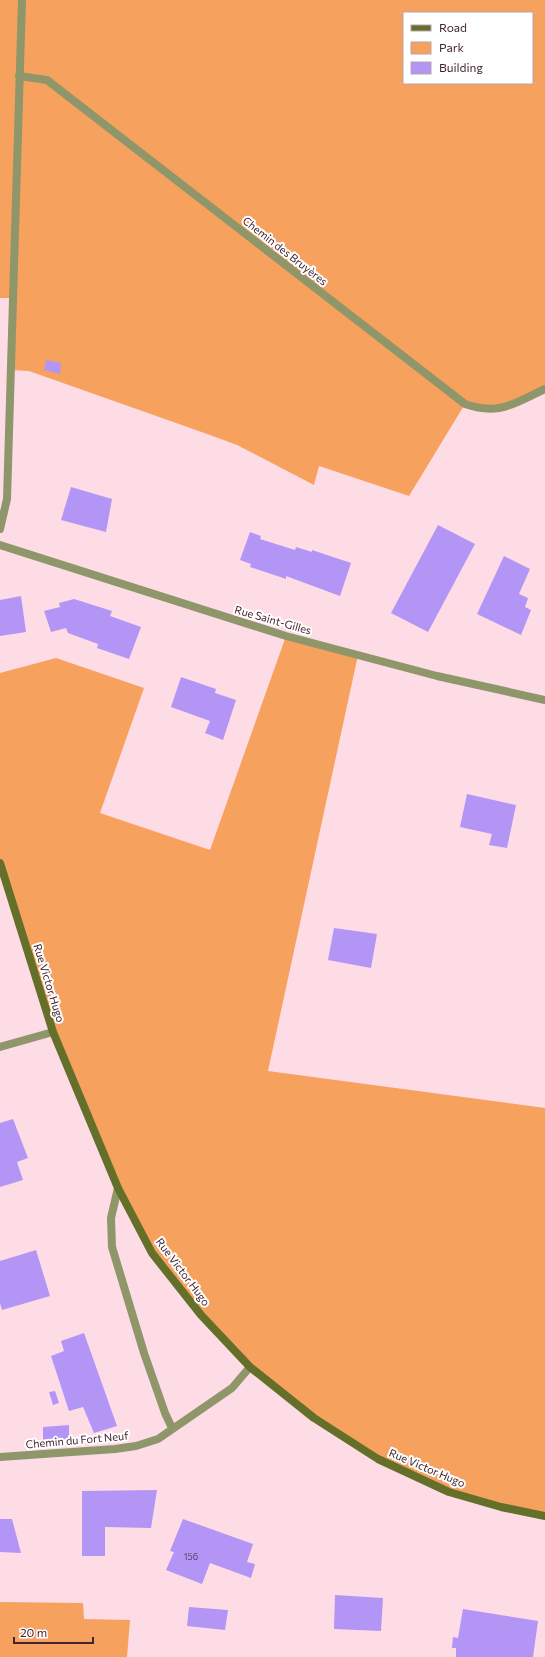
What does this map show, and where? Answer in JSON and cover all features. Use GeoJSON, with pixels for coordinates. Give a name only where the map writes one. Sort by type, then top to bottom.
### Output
{"type":"FeatureCollection","features":[{"type":"Feature","properties":{"kind":"main road","name":"Rue Victor Hugo"},"geometry":{"type":"LineString","coordinates":[[0,863],[53,1032],[118,1188],[152,1253],[201,1315],[250,1367],[345,1440],[390,1465],[449,1492],[501,1507],[545,1516]]}},
{"type":"Feature","properties":{"kind":"street"},"geometry":{"type":"LineString","coordinates":[[0,529],[7,499],[22,0]]}},
{"type":"Feature","properties":{"kind":"street","name":"Chemin des Bruyères"},"geometry":{"type":"LineString","coordinates":[[19,76],[47,80],[466,404],[488,410],[501,408],[545,389]]}},
{"type":"Feature","properties":{"kind":"street","name":"Rue Saint-Gilles"},"geometry":{"type":"LineString","coordinates":[[0,545],[286,636],[437,676],[545,700]]}},
{"type":"Feature","properties":{"kind":"street"},"geometry":{"type":"LineString","coordinates":[[0,1047],[53,1032]]}},
{"type":"Feature","properties":{"kind":"street"},"geometry":{"type":"LineString","coordinates":[[118,1188],[111,1218],[112,1247],[144,1353],[165,1414],[172,1428]]}},
{"type":"Feature","properties":{"kind":"street","name":"Chemin du Fort Neuf"},"geometry":{"type":"LineString","coordinates":[[0,1457],[136,1446],[158,1438],[232,1388],[250,1367]]}},
{"type":"Feature","properties":{"kind":"green space"},"geometry":{"type":"Polygon","coordinates":[[[0,0],[545,0],[545,389],[501,408],[465,404],[409,496],[319,466],[314,485],[237,445],[29,371],[10,370],[12,298],[0,298],[0,0]]]}},
{"type":"Feature","properties":{"kind":"green space"},"geometry":{"type":"Polygon","coordinates":[[[286,636],[358,655],[268,1071],[545,1108],[545,1516],[501,1507],[409,1475],[314,1418],[250,1367],[152,1253],[118,1188],[53,1032],[0,863],[0,673],[56,658],[144,688],[100,813],[210,850],[286,636]]]}},
{"type":"Feature","properties":{"kind":"green space"},"geometry":{"type":"Polygon","coordinates":[[[0,1602],[83,1603],[84,1619],[130,1620],[127,1657],[0,1657],[0,1602]]]}},
{"type":"Feature","properties":{"kind":"building"},"geometry":{"type":"Polygon","coordinates":[[[46,360],[61,363],[60,374],[44,370],[46,360]]]}},
{"type":"Feature","properties":{"kind":"building"},"geometry":{"type":"Polygon","coordinates":[[[71,487],[112,499],[106,532],[61,520],[71,487]]]}},
{"type":"Feature","properties":{"kind":"building"},"geometry":{"type":"Polygon","coordinates":[[[438,525],[475,544],[428,632],[391,613],[438,525]]]}},
{"type":"Feature","properties":{"kind":"building"},"geometry":{"type":"Polygon","coordinates":[[[250,532],[261,536],[260,539],[295,550],[296,547],[312,552],[312,550],[351,563],[340,596],[286,576],[286,579],[250,567],[251,564],[240,560],[250,532]]]}},
{"type":"Feature","properties":{"kind":"building"},"geometry":{"type":"Polygon","coordinates":[[[504,556],[530,569],[519,594],[528,598],[525,607],[531,610],[521,635],[477,614],[504,556]]]}},
{"type":"Feature","properties":{"kind":"building"},"geometry":{"type":"Polygon","coordinates":[[[21,596],[26,632],[0,636],[0,600],[21,596]]]}},
{"type":"Feature","properties":{"kind":"building"},"geometry":{"type":"Polygon","coordinates":[[[74,599],[112,611],[110,616],[141,627],[129,659],[97,648],[98,644],[68,633],[66,628],[51,632],[44,611],[60,607],[59,603],[74,599]]]}},
{"type":"Feature","properties":{"kind":"building"},"geometry":{"type":"Polygon","coordinates":[[[181,677],[216,689],[215,693],[236,700],[223,740],[205,733],[210,721],[171,707],[181,677]]]}},
{"type":"Feature","properties":{"kind":"building"},"geometry":{"type":"Polygon","coordinates":[[[467,794],[516,805],[507,848],[489,845],[492,834],[460,827],[467,794]]]}},
{"type":"Feature","properties":{"kind":"building"},"geometry":{"type":"Polygon","coordinates":[[[334,928],[377,934],[371,968],[328,960],[334,928]]]}},
{"type":"Feature","properties":{"kind":"building"},"geometry":{"type":"Polygon","coordinates":[[[13,1119],[28,1158],[17,1162],[23,1180],[0,1187],[0,1123],[13,1119]]]}},
{"type":"Feature","properties":{"kind":"building"},"geometry":{"type":"Polygon","coordinates":[[[36,1250],[50,1296],[2,1310],[0,1303],[0,1261],[36,1250]]]}},
{"type":"Feature","properties":{"kind":"building"},"geometry":{"type":"Polygon","coordinates":[[[84,1333],[117,1426],[94,1433],[83,1407],[69,1411],[51,1356],[64,1351],[61,1341],[84,1333]]]}},
{"type":"Feature","properties":{"kind":"building"},"geometry":{"type":"Polygon","coordinates":[[[55,1391],[59,1403],[53,1405],[49,1392],[55,1391]]]}},
{"type":"Feature","properties":{"kind":"building"},"geometry":{"type":"Polygon","coordinates":[[[69,1425],[69,1439],[43,1440],[43,1427],[69,1425]]]}},
{"type":"Feature","properties":{"kind":"building"},"geometry":{"type":"Polygon","coordinates":[[[157,1490],[151,1528],[105,1527],[105,1556],[82,1556],[82,1491],[157,1490]]]}},
{"type":"Feature","properties":{"kind":"building"},"geometry":{"type":"Polygon","coordinates":[[[0,1519],[12,1519],[21,1553],[0,1552],[0,1519]]]}},
{"type":"Feature","properties":{"kind":"building"},"geometry":{"type":"Polygon","coordinates":[[[183,1519],[253,1544],[247,1562],[255,1564],[251,1578],[210,1563],[202,1584],[166,1570],[174,1552],[170,1551],[183,1519]]]}},
{"type":"Feature","properties":{"kind":"building"},"geometry":{"type":"Polygon","coordinates":[[[335,1595],[383,1598],[381,1631],[334,1629],[335,1595]]]}},
{"type":"Feature","properties":{"kind":"building"},"geometry":{"type":"Polygon","coordinates":[[[189,1607],[228,1610],[225,1630],[187,1626],[189,1607]]]}},
{"type":"Feature","properties":{"kind":"building"},"geometry":{"type":"Polygon","coordinates":[[[463,1609],[538,1621],[533,1657],[456,1657],[456,1648],[452,1648],[453,1637],[458,1638],[463,1609]]]}}]}
